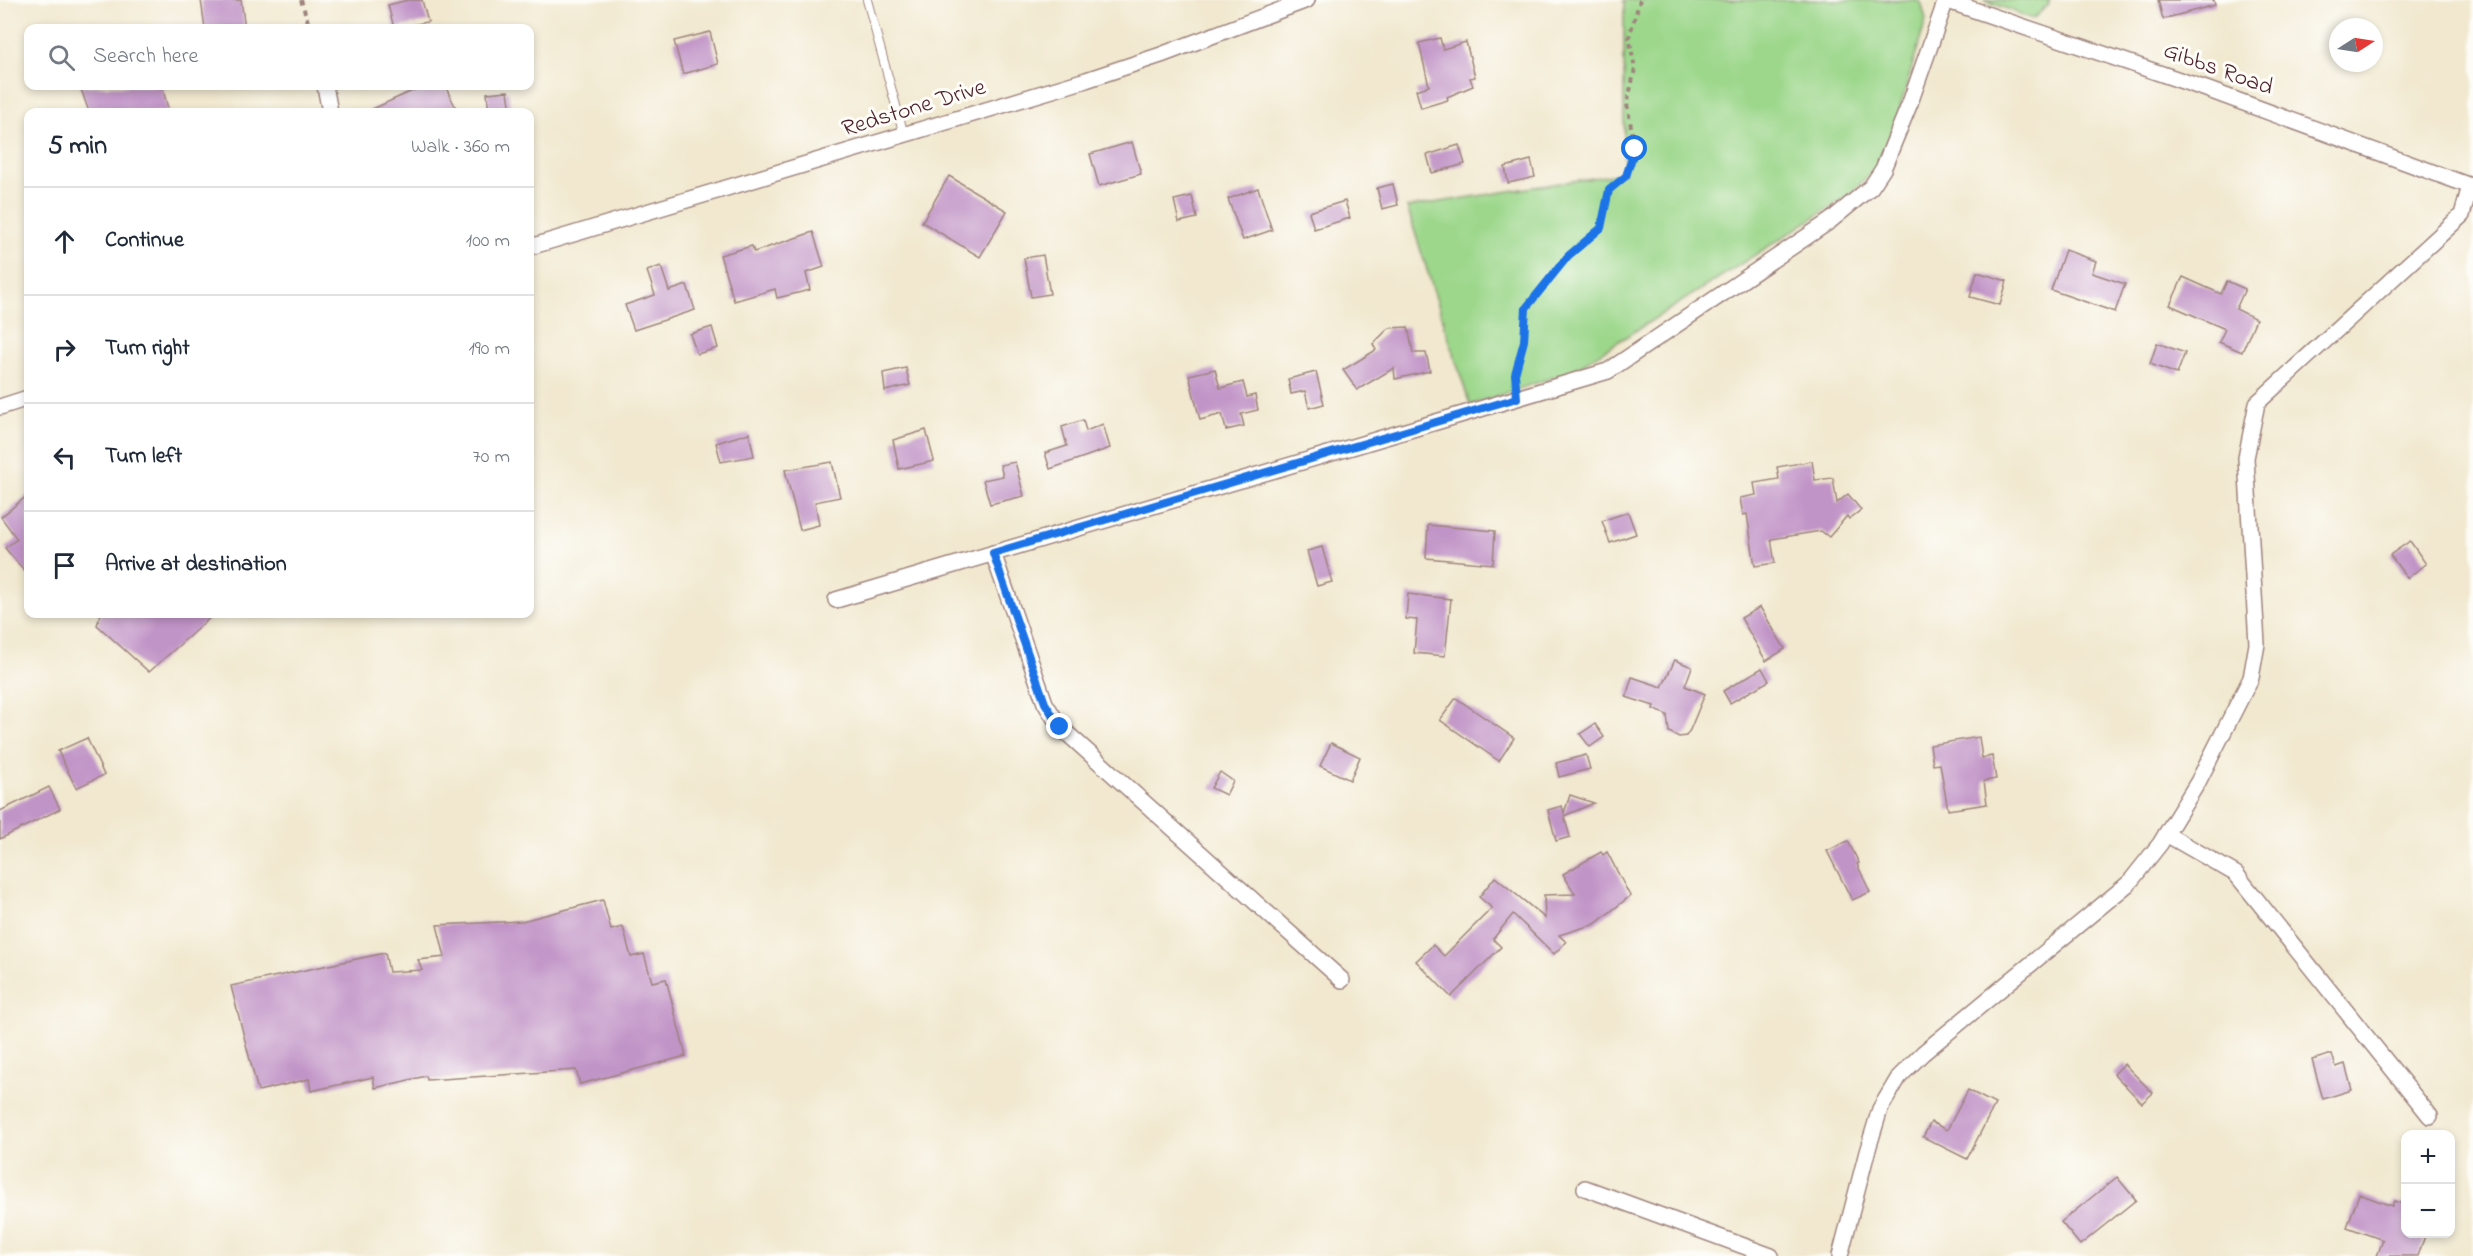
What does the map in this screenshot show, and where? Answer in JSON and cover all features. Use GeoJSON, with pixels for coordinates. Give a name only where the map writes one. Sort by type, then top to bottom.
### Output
{"type":"FeatureCollection","features":[{"type":"Feature","properties":{"kind":"street"},"geometry":{"type":"LineString","coordinates":[[836,600],[1608,371],[1830,221],[1878,179],[1910,103],[1945,0]]}},
{"type":"Feature","properties":{"kind":"street","name":"Gibbs Road"},"geometry":{"type":"LineString","coordinates":[[1945,0],[2206,88],[2471,187]]}},
{"type":"Feature","properties":{"kind":"street","name":"Redstone Drive"},"geometry":{"type":"LineString","coordinates":[[534,246],[1118,69],[1300,1]]}},
{"type":"Feature","properties":{"kind":"street"},"geometry":{"type":"LineString","coordinates":[[326,90],[329,108]]}},
{"type":"Feature","properties":{"kind":"street"},"geometry":{"type":"LineString","coordinates":[[1840,1256],[1880,1109],[1899,1077],[1923,1053],[2129,883],[2166,834],[2198,782],[2250,678],[2257,644],[2246,458],[2257,403],[2462,215],[2471,187]]}},
{"type":"Feature","properties":{"kind":"street"},"geometry":{"type":"LineString","coordinates":[[0,407],[24,399]]}},
{"type":"Feature","properties":{"kind":"street"},"geometry":{"type":"LineString","coordinates":[[993,553],[1045,703],[1060,727],[1342,980]]}},
{"type":"Feature","properties":{"kind":"street"},"geometry":{"type":"LineString","coordinates":[[2166,834],[2236,874],[2430,1116]]}},
{"type":"Feature","properties":{"kind":"street"},"geometry":{"type":"LineString","coordinates":[[1585,1188],[1771,1256]]}},
{"type":"Feature","properties":{"kind":"lane"},"geometry":{"type":"LineString","coordinates":[[867,0],[904,135]]}},
{"type":"Feature","properties":{"kind":"path"},"geometry":{"type":"LineString","coordinates":[[301,0],[309,24]]}},
{"type":"Feature","properties":{"kind":"path"},"geometry":{"type":"LineString","coordinates":[[1517,398],[1515,374],[1524,341],[1526,308],[1568,256],[1601,228],[1609,190],[1626,176],[1635,149],[1627,104],[1635,69],[1629,37],[1640,0]]}},
{"type":"Feature","properties":{"kind":"green space"},"geometry":{"type":"Polygon","coordinates":[[[1624,0],[1914,0],[1921,2],[1926,20],[1896,121],[1875,169],[1848,196],[1572,371],[1470,405],[1407,207],[1624,173],[1624,0]]]}},
{"type":"Feature","properties":{"kind":"green space"},"geometry":{"type":"Polygon","coordinates":[[[1984,0],[2049,0],[2048,5],[2033,19],[1984,0]]]}},
{"type":"Feature","properties":{"kind":"building"},"geometry":{"type":"Polygon","coordinates":[[[201,0],[241,0],[244,24],[204,24],[201,0]]]}},
{"type":"Feature","properties":{"kind":"building"},"geometry":{"type":"Polygon","coordinates":[[[408,0],[422,0],[428,22],[393,24],[388,5],[408,0]]]}},
{"type":"Feature","properties":{"kind":"building"},"geometry":{"type":"Polygon","coordinates":[[[2158,0],[2214,0],[2215,5],[2163,19],[2158,0]]]}},
{"type":"Feature","properties":{"kind":"building"},"geometry":{"type":"Polygon","coordinates":[[[710,32],[718,64],[683,74],[674,41],[710,32]]]}},
{"type":"Feature","properties":{"kind":"building"},"geometry":{"type":"Polygon","coordinates":[[[1440,38],[1443,49],[1466,42],[1475,77],[1470,78],[1473,86],[1447,97],[1448,100],[1421,108],[1416,90],[1429,86],[1419,43],[1440,38]]]}},
{"type":"Feature","properties":{"kind":"building"},"geometry":{"type":"Polygon","coordinates":[[[81,90],[163,90],[168,108],[88,108],[81,90]]]}},
{"type":"Feature","properties":{"kind":"building"},"geometry":{"type":"Polygon","coordinates":[[[414,90],[447,90],[456,108],[375,108],[414,90]]]}},
{"type":"Feature","properties":{"kind":"building"},"geometry":{"type":"Polygon","coordinates":[[[508,91],[510,108],[489,108],[487,93],[508,91]]]}},
{"type":"Feature","properties":{"kind":"building"},"geometry":{"type":"Polygon","coordinates":[[[1132,142],[1141,174],[1099,186],[1090,154],[1132,142]]]}},
{"type":"Feature","properties":{"kind":"building"},"geometry":{"type":"Polygon","coordinates":[[[1459,145],[1465,164],[1432,173],[1427,155],[1459,145]]]}},
{"type":"Feature","properties":{"kind":"building"},"geometry":{"type":"Polygon","coordinates":[[[1531,160],[1535,177],[1508,183],[1505,167],[1531,160]]]}},
{"type":"Feature","properties":{"kind":"building"},"geometry":{"type":"Polygon","coordinates":[[[949,176],[1007,211],[980,257],[922,222],[949,176]]]}},
{"type":"Feature","properties":{"kind":"building"},"geometry":{"type":"Polygon","coordinates":[[[1393,184],[1398,205],[1382,209],[1377,188],[1393,184]]]}},
{"type":"Feature","properties":{"kind":"building"},"geometry":{"type":"Polygon","coordinates":[[[1258,188],[1272,230],[1243,240],[1228,199],[1258,188]]]}},
{"type":"Feature","properties":{"kind":"building"},"geometry":{"type":"Polygon","coordinates":[[[1192,196],[1197,218],[1179,222],[1174,200],[1192,196]]]}},
{"type":"Feature","properties":{"kind":"building"},"geometry":{"type":"Polygon","coordinates":[[[1345,201],[1350,218],[1314,229],[1309,212],[1345,201]]]}},
{"type":"Feature","properties":{"kind":"building"},"geometry":{"type":"Polygon","coordinates":[[[813,232],[824,267],[806,273],[810,290],[777,298],[775,289],[734,301],[720,255],[752,246],[754,252],[813,232]]]}},
{"type":"Feature","properties":{"kind":"building"},"geometry":{"type":"Polygon","coordinates":[[[2065,250],[2096,261],[2092,273],[2125,284],[2115,312],[2051,290],[2065,250]]]}},
{"type":"Feature","properties":{"kind":"building"},"geometry":{"type":"Polygon","coordinates":[[[1043,255],[1050,294],[1031,297],[1024,258],[1043,255]]]}},
{"type":"Feature","properties":{"kind":"building"},"geometry":{"type":"Polygon","coordinates":[[[661,266],[669,291],[687,285],[695,310],[634,330],[625,305],[655,295],[647,271],[661,266]]]}},
{"type":"Feature","properties":{"kind":"building"},"geometry":{"type":"Polygon","coordinates":[[[1977,272],[2007,281],[2000,305],[1970,297],[1977,272]]]}},
{"type":"Feature","properties":{"kind":"building"},"geometry":{"type":"Polygon","coordinates":[[[2183,277],[2221,294],[2227,281],[2245,289],[2236,309],[2256,319],[2242,352],[2219,342],[2225,329],[2170,305],[2183,277]]]}},
{"type":"Feature","properties":{"kind":"building"},"geometry":{"type":"Polygon","coordinates":[[[712,327],[718,348],[697,354],[690,334],[712,327]]]}},
{"type":"Feature","properties":{"kind":"building"},"geometry":{"type":"Polygon","coordinates":[[[1408,327],[1413,353],[1426,353],[1430,371],[1395,379],[1394,368],[1357,390],[1343,370],[1376,350],[1373,344],[1389,328],[1408,327]]]}},
{"type":"Feature","properties":{"kind":"building"},"geometry":{"type":"Polygon","coordinates":[[[2157,343],[2185,353],[2177,374],[2150,364],[2157,343]]]}},
{"type":"Feature","properties":{"kind":"building"},"geometry":{"type":"Polygon","coordinates":[[[906,368],[910,385],[885,391],[883,373],[906,368]]]}},
{"type":"Feature","properties":{"kind":"building"},"geometry":{"type":"Polygon","coordinates":[[[1215,369],[1220,388],[1243,382],[1247,397],[1255,395],[1258,410],[1241,414],[1244,426],[1226,430],[1222,414],[1200,420],[1189,375],[1215,369]]]}},
{"type":"Feature","properties":{"kind":"building"},"geometry":{"type":"Polygon","coordinates":[[[1316,372],[1324,404],[1309,408],[1305,391],[1291,394],[1288,379],[1316,372]]]}},
{"type":"Feature","properties":{"kind":"building"},"geometry":{"type":"Polygon","coordinates":[[[1083,420],[1086,431],[1103,424],[1110,448],[1050,469],[1045,453],[1067,446],[1062,427],[1083,420]]]}},
{"type":"Feature","properties":{"kind":"building"},"geometry":{"type":"Polygon","coordinates":[[[926,430],[934,461],[899,469],[893,440],[926,430]]]}},
{"type":"Feature","properties":{"kind":"building"},"geometry":{"type":"Polygon","coordinates":[[[749,433],[754,456],[721,462],[716,443],[749,433]]]}},
{"type":"Feature","properties":{"kind":"building"},"geometry":{"type":"Polygon","coordinates":[[[1812,461],[1815,480],[1833,478],[1837,503],[1848,494],[1861,510],[1849,519],[1847,516],[1829,537],[1821,531],[1771,539],[1775,563],[1755,566],[1747,514],[1743,515],[1740,498],[1756,495],[1754,483],[1779,479],[1777,467],[1812,461]]]}},
{"type":"Feature","properties":{"kind":"building"},"geometry":{"type":"Polygon","coordinates":[[[832,462],[840,497],[815,502],[819,525],[800,530],[785,470],[832,462]]]}},
{"type":"Feature","properties":{"kind":"building"},"geometry":{"type":"Polygon","coordinates":[[[1015,462],[1024,496],[990,504],[983,480],[1003,476],[1000,465],[1015,462]]]}},
{"type":"Feature","properties":{"kind":"building"},"geometry":{"type":"Polygon","coordinates":[[[24,498],[24,570],[5,548],[17,539],[1,517],[24,498]]]}},
{"type":"Feature","properties":{"kind":"building"},"geometry":{"type":"Polygon","coordinates":[[[1628,512],[1636,534],[1610,543],[1602,521],[1628,512]]]}},
{"type":"Feature","properties":{"kind":"building"},"geometry":{"type":"Polygon","coordinates":[[[1428,525],[1495,531],[1493,564],[1426,558],[1428,525]]]}},
{"type":"Feature","properties":{"kind":"building"},"geometry":{"type":"Polygon","coordinates":[[[2410,541],[2426,564],[2407,578],[2390,555],[2410,541]]]}},
{"type":"Feature","properties":{"kind":"building"},"geometry":{"type":"Polygon","coordinates":[[[1322,547],[1332,582],[1317,586],[1307,551],[1322,547]]]}},
{"type":"Feature","properties":{"kind":"building"},"geometry":{"type":"Polygon","coordinates":[[[1408,594],[1451,599],[1445,656],[1414,653],[1417,620],[1406,619],[1408,594]]]}},
{"type":"Feature","properties":{"kind":"building"},"geometry":{"type":"Polygon","coordinates":[[[1760,607],[1785,649],[1766,661],[1741,618],[1760,607]]]}},
{"type":"Feature","properties":{"kind":"building"},"geometry":{"type":"Polygon","coordinates":[[[100,618],[210,618],[149,672],[97,625],[100,618]]]}},
{"type":"Feature","properties":{"kind":"building"},"geometry":{"type":"Polygon","coordinates":[[[1675,660],[1692,667],[1685,686],[1705,694],[1690,730],[1686,736],[1679,737],[1669,732],[1667,715],[1653,709],[1654,706],[1626,697],[1632,677],[1662,687],[1675,660]]]}},
{"type":"Feature","properties":{"kind":"building"},"geometry":{"type":"Polygon","coordinates":[[[1762,668],[1769,681],[1730,703],[1723,691],[1762,668]]]}},
{"type":"Feature","properties":{"kind":"building"},"geometry":{"type":"Polygon","coordinates":[[[1456,698],[1514,738],[1499,761],[1440,720],[1456,698]]]}},
{"type":"Feature","properties":{"kind":"building"},"geometry":{"type":"Polygon","coordinates":[[[1595,724],[1604,737],[1590,747],[1580,734],[1595,724]]]}},
{"type":"Feature","properties":{"kind":"building"},"geometry":{"type":"Polygon","coordinates":[[[1979,737],[1982,758],[1992,756],[1996,779],[1984,781],[1987,804],[1948,810],[1940,764],[1933,765],[1930,745],[1979,737]]]}},
{"type":"Feature","properties":{"kind":"building"},"geometry":{"type":"Polygon","coordinates":[[[87,738],[104,775],[76,788],[58,751],[87,738]]]}},
{"type":"Feature","properties":{"kind":"building"},"geometry":{"type":"Polygon","coordinates":[[[1331,743],[1360,757],[1350,780],[1320,766],[1331,743]]]}},
{"type":"Feature","properties":{"kind":"building"},"geometry":{"type":"Polygon","coordinates":[[[1586,755],[1590,769],[1559,777],[1556,763],[1586,755]]]}},
{"type":"Feature","properties":{"kind":"building"},"geometry":{"type":"Polygon","coordinates":[[[1220,772],[1233,781],[1226,795],[1211,788],[1220,772]]]}},
{"type":"Feature","properties":{"kind":"building"},"geometry":{"type":"Polygon","coordinates":[[[49,787],[60,809],[0,839],[0,811],[49,787]]]}},
{"type":"Feature","properties":{"kind":"building"},"geometry":{"type":"Polygon","coordinates":[[[1570,795],[1594,803],[1564,816],[1570,837],[1556,841],[1548,810],[1562,806],[1564,813],[1570,795]]]}},
{"type":"Feature","properties":{"kind":"building"},"geometry":{"type":"Polygon","coordinates":[[[1848,841],[1870,892],[1852,900],[1827,851],[1848,841]]]}},
{"type":"Feature","properties":{"kind":"building"},"geometry":{"type":"Polygon","coordinates":[[[1601,852],[1603,855],[1607,852],[1630,896],[1595,924],[1559,935],[1566,942],[1554,954],[1513,914],[1493,939],[1501,947],[1451,997],[1416,961],[1433,945],[1444,956],[1492,908],[1479,897],[1495,877],[1545,918],[1544,895],[1575,894],[1563,874],[1601,852]]]}},
{"type":"Feature","properties":{"kind":"building"},"geometry":{"type":"Polygon","coordinates":[[[603,900],[611,930],[623,927],[631,957],[644,954],[652,982],[666,979],[686,1056],[580,1084],[576,1070],[427,1080],[426,1076],[375,1088],[373,1077],[311,1091],[309,1079],[258,1091],[231,986],[385,953],[389,972],[422,970],[418,960],[445,957],[437,925],[522,921],[603,900]]]}},
{"type":"Feature","properties":{"kind":"building"},"geometry":{"type":"Polygon","coordinates":[[[2332,1054],[2336,1067],[2345,1064],[2352,1090],[2323,1099],[2312,1060],[2332,1054]]]}},
{"type":"Feature","properties":{"kind":"building"},"geometry":{"type":"Polygon","coordinates":[[[2124,1064],[2153,1093],[2142,1103],[2114,1074],[2124,1064]]]}},
{"type":"Feature","properties":{"kind":"building"},"geometry":{"type":"Polygon","coordinates":[[[1968,1090],[1995,1104],[1967,1159],[1923,1137],[1931,1122],[1947,1130],[1968,1090]]]}},
{"type":"Feature","properties":{"kind":"building"},"geometry":{"type":"Polygon","coordinates":[[[2117,1177],[2136,1200],[2080,1245],[2061,1222],[2117,1177]]]}},
{"type":"Feature","properties":{"kind":"building"},"geometry":{"type":"Polygon","coordinates":[[[2359,1194],[2392,1206],[2394,1201],[2401,1203],[2401,1238],[2424,1238],[2418,1256],[2377,1256],[2383,1240],[2347,1227],[2359,1194]]]}},
{"type":"Feature","properties":{"kind":"route"},"geometry":{"type":"LineString","coordinates":[[1060,727],[1045,703],[993,553],[1517,398],[1515,374],[1524,341],[1526,308],[1568,256],[1601,228],[1609,190],[1626,176],[1635,149]]}}]}
